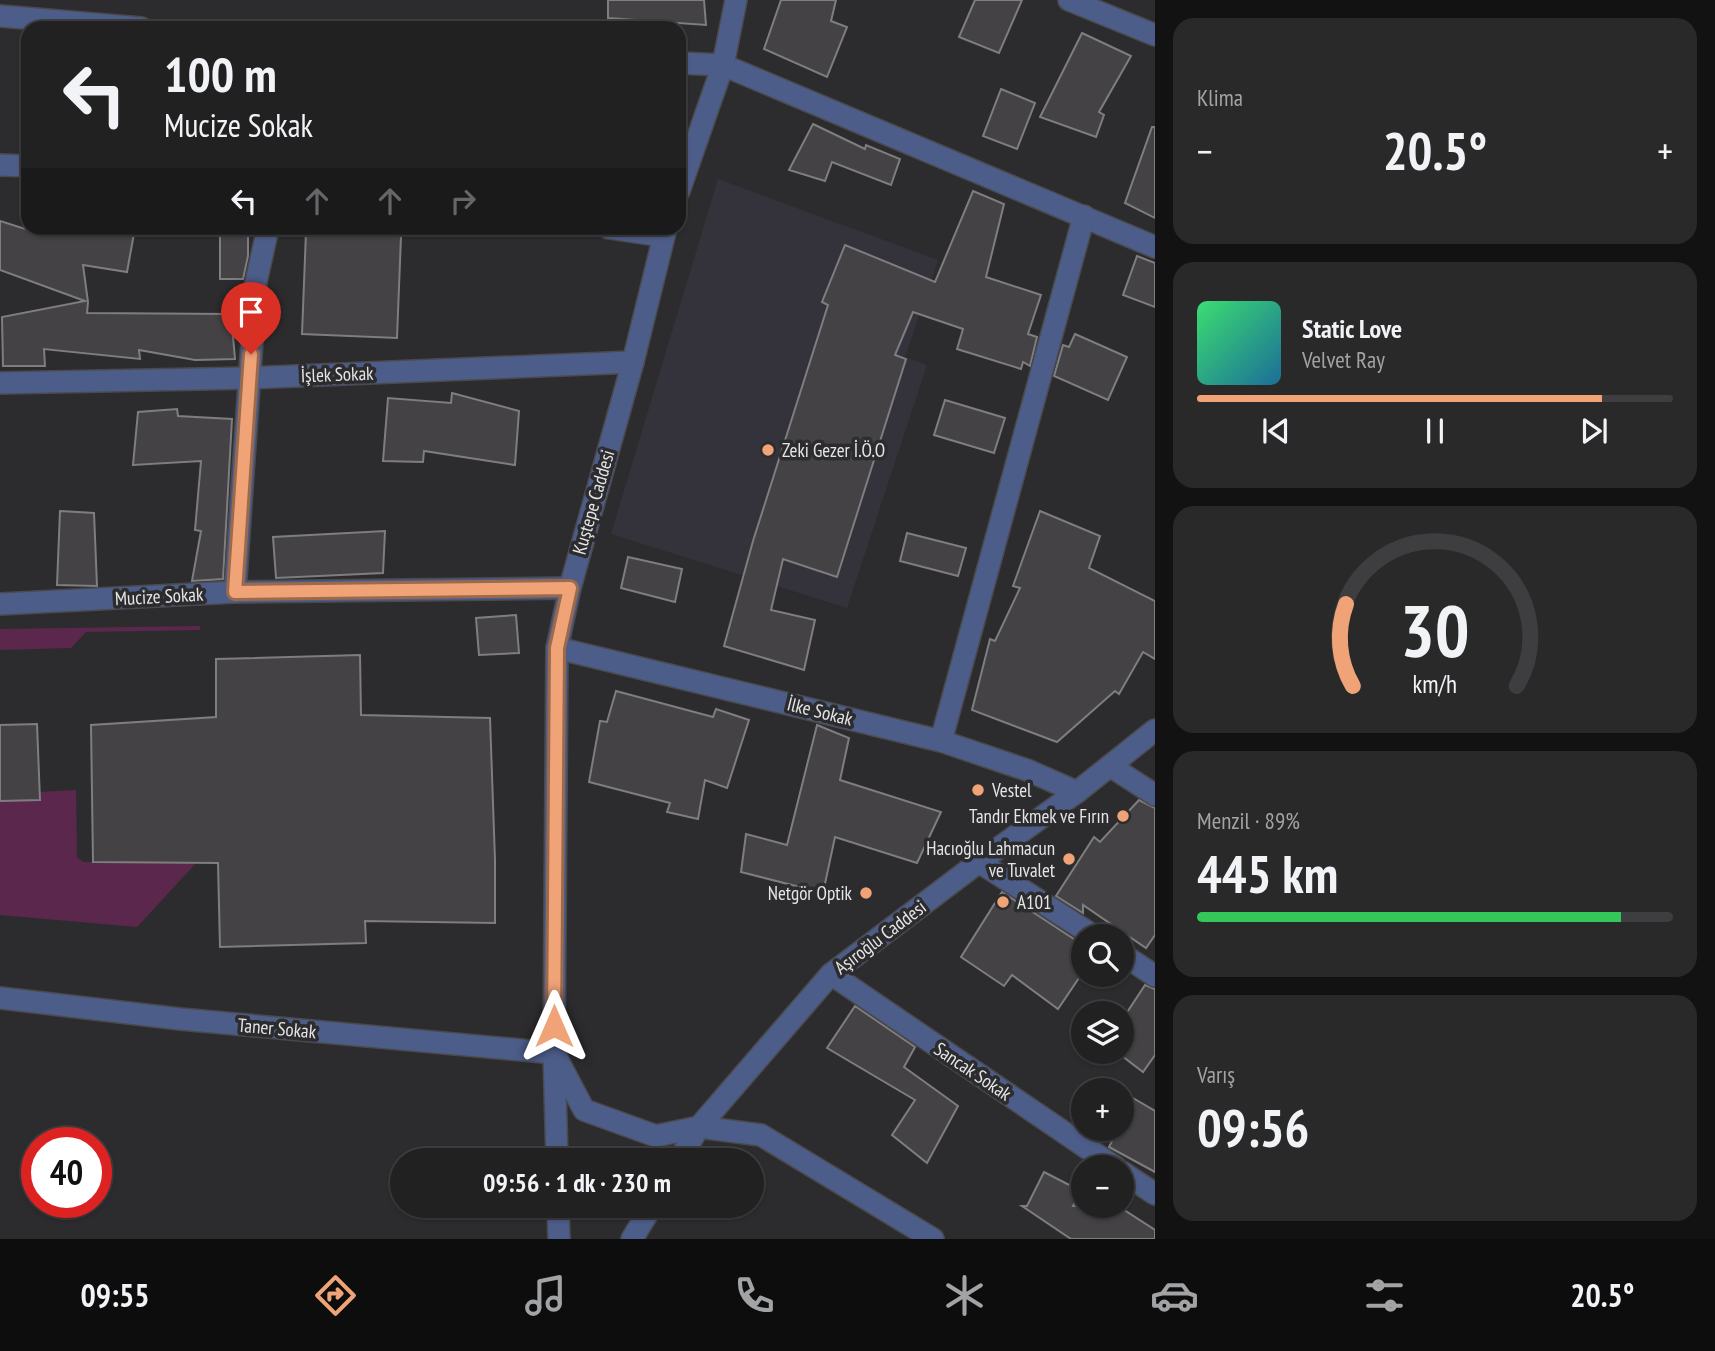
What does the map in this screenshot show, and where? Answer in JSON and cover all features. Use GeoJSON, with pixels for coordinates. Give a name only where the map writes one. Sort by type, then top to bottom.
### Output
{"type":"FeatureCollection","features":[{"type":"Feature","properties":{"kind":"street"},"geometry":{"type":"LineString","coordinates":[[686,171],[723,65],[736,0]]}},
{"type":"Feature","properties":{"kind":"street"},"geometry":{"type":"LineString","coordinates":[[1069,0],[1155,35]]}},
{"type":"Feature","properties":{"kind":"street"},"geometry":{"type":"LineString","coordinates":[[0,16],[59,21]]}},
{"type":"Feature","properties":{"kind":"street"},"geometry":{"type":"LineString","coordinates":[[686,63],[723,65],[1155,247]]}},
{"type":"Feature","properties":{"kind":"street"},"geometry":{"type":"LineString","coordinates":[[0,165],[21,166]]}},
{"type":"Feature","properties":{"kind":"street"},"geometry":{"type":"LineString","coordinates":[[940,741],[1084,216]]}},
{"type":"Feature","properties":{"kind":"street"},"geometry":{"type":"LineString","coordinates":[[235,592],[256,282],[266,235]]}},
{"type":"Feature","properties":{"kind":"street","name":"Kuştepe Caddesi"},"geometry":{"type":"LineString","coordinates":[[557,1148],[554,1053],[557,648],[570,588],[633,362],[664,235]]}},
{"type":"Feature","properties":{"kind":"street","name":"İşlek Sokak"},"geometry":{"type":"LineString","coordinates":[[0,383],[249,378],[633,362]]}},
{"type":"Feature","properties":{"kind":"street","name":"Mucize Sokak"},"geometry":{"type":"LineString","coordinates":[[0,604],[235,592],[570,588]]}},
{"type":"Feature","properties":{"kind":"street","name":"İlke Sokak"},"geometry":{"type":"LineString","coordinates":[[557,648],[940,741],[1027,770],[1077,792]]}},
{"type":"Feature","properties":{"kind":"street","name":"Aşıroğlu Caddesi"},"geometry":{"type":"LineString","coordinates":[[686,1148],[699,1127],[831,974],[1077,792],[1155,730]]}},
{"type":"Feature","properties":{"kind":"street"},"geometry":{"type":"LineString","coordinates":[[1110,766],[1155,795]]}},
{"type":"Feature","properties":{"kind":"street"},"geometry":{"type":"LineString","coordinates":[[979,862],[1075,924]]}},
{"type":"Feature","properties":{"kind":"street"},"geometry":{"type":"LineString","coordinates":[[1134,962],[1155,976]]}},
{"type":"Feature","properties":{"kind":"street","name":"Sancak Sokak"},"geometry":{"type":"LineString","coordinates":[[831,974],[1097,1155]]}},
{"type":"Feature","properties":{"kind":"street","name":"Taner Sokak"},"geometry":{"type":"LineString","coordinates":[[0,998],[180,1019],[554,1053]]}},
{"type":"Feature","properties":{"kind":"street"},"geometry":{"type":"LineString","coordinates":[[554,1053],[584,1110],[656,1136],[699,1127],[761,1135],[935,1238]]}},
{"type":"Feature","properties":{"kind":"street"},"geometry":{"type":"LineString","coordinates":[[1134,1179],[1155,1194]]}},
{"type":"Feature","properties":{"kind":"street"},"geometry":{"type":"LineString","coordinates":[[558,1218],[559,1239]]}},
{"type":"Feature","properties":{"kind":"street"},"geometry":{"type":"LineString","coordinates":[[632,1239],[645,1218]]}},
{"type":"Feature","properties":{"kind":"shaded area","name":"Zeki Gezer İ.Ö.O"},"geometry":{"type":"Polygon","coordinates":[[[718,179],[938,260],[905,357],[927,365],[847,608],[611,534],[718,179]]]}},
{"type":"Feature","properties":{"kind":"shaded area"},"geometry":{"type":"Polygon","coordinates":[[[200,626],[200,630],[86,632],[71,648],[0,650],[0,629],[200,626]]]}},
{"type":"Feature","properties":{"kind":"shaded area"},"geometry":{"type":"Polygon","coordinates":[[[76,790],[77,857],[83,862],[197,862],[137,927],[0,915],[0,801],[40,799],[40,792],[76,790]]]}},
{"type":"Feature","properties":{"kind":"building"},"geometry":{"type":"Polygon","coordinates":[[[608,0],[704,0],[706,25],[686,24],[686,21],[608,18],[608,0]]]}},
{"type":"Feature","properties":{"kind":"building"},"geometry":{"type":"Polygon","coordinates":[[[781,0],[836,0],[831,21],[847,27],[827,77],[764,49],[781,0]]]}},
{"type":"Feature","properties":{"kind":"building"},"geometry":{"type":"Polygon","coordinates":[[[975,0],[1022,0],[999,53],[959,37],[975,0]]]}},
{"type":"Feature","properties":{"kind":"building"},"geometry":{"type":"Polygon","coordinates":[[[1082,33],[1131,56],[1099,112],[1104,115],[1096,137],[1040,117],[1082,33]]]}},
{"type":"Feature","properties":{"kind":"building"},"geometry":{"type":"Polygon","coordinates":[[[1001,89],[1035,103],[1017,149],[983,136],[1001,89]]]}},
{"type":"Feature","properties":{"kind":"building"},"geometry":{"type":"Polygon","coordinates":[[[813,124],[865,149],[866,145],[900,159],[891,185],[832,162],[825,181],[789,170],[813,124]]]}},
{"type":"Feature","properties":{"kind":"building"},"geometry":{"type":"Polygon","coordinates":[[[1152,127],[1155,127],[1155,218],[1125,203],[1152,127]]]}},
{"type":"Feature","properties":{"kind":"building"},"geometry":{"type":"Polygon","coordinates":[[[973,191],[1004,204],[986,277],[1041,295],[1028,334],[1037,337],[1030,366],[1023,362],[1021,369],[957,349],[963,329],[913,312],[895,355],[906,359],[837,577],[783,559],[771,610],[815,620],[804,670],[724,646],[753,541],[828,305],[822,302],[845,245],[935,282],[973,191]]]}},
{"type":"Feature","properties":{"kind":"building"},"geometry":{"type":"Polygon","coordinates":[[[0,221],[21,228],[21,235],[134,235],[127,272],[83,265],[87,313],[231,314],[235,359],[195,360],[139,350],[140,359],[44,349],[45,366],[3,366],[2,317],[85,301],[0,270],[0,221]]]}},
{"type":"Feature","properties":{"kind":"building"},"geometry":{"type":"Polygon","coordinates":[[[220,235],[248,235],[248,256],[243,279],[220,279],[220,235]]]}},
{"type":"Feature","properties":{"kind":"building"},"geometry":{"type":"Polygon","coordinates":[[[306,235],[401,236],[397,338],[302,334],[306,235]]]}},
{"type":"Feature","properties":{"kind":"building"},"geometry":{"type":"Polygon","coordinates":[[[1137,256],[1155,263],[1155,307],[1123,295],[1137,256]]]}},
{"type":"Feature","properties":{"kind":"building"},"geometry":{"type":"Polygon","coordinates":[[[1075,334],[1127,357],[1108,400],[1054,376],[1063,345],[1069,347],[1075,334]]]}},
{"type":"Feature","properties":{"kind":"building"},"geometry":{"type":"Polygon","coordinates":[[[452,393],[519,411],[515,465],[424,451],[423,462],[383,461],[388,398],[451,403],[452,393]]]}},
{"type":"Feature","properties":{"kind":"building"},"geometry":{"type":"Polygon","coordinates":[[[945,400],[1005,418],[994,453],[934,435],[945,400]]]}},
{"type":"Feature","properties":{"kind":"building"},"geometry":{"type":"Polygon","coordinates":[[[177,409],[178,416],[232,419],[223,579],[192,581],[201,531],[195,530],[201,461],[133,465],[138,412],[177,409]]]}},
{"type":"Feature","properties":{"kind":"building"},"geometry":{"type":"Polygon","coordinates":[[[60,511],[94,513],[97,586],[57,585],[60,511]]]}},
{"type":"Feature","properties":{"kind":"building"},"geometry":{"type":"Polygon","coordinates":[[[1040,511],[1100,536],[1089,568],[1155,601],[1155,659],[1143,652],[1119,694],[1115,691],[1057,742],[972,710],[990,639],[995,641],[1020,588],[1013,586],[1040,511]]]}},
{"type":"Feature","properties":{"kind":"building"},"geometry":{"type":"Polygon","coordinates":[[[385,531],[383,573],[276,578],[273,537],[385,531]]]}},
{"type":"Feature","properties":{"kind":"building"},"geometry":{"type":"Polygon","coordinates":[[[907,533],[966,548],[958,576],[900,561],[907,533]]]}},
{"type":"Feature","properties":{"kind":"building"},"geometry":{"type":"Polygon","coordinates":[[[628,557],[682,569],[675,602],[621,588],[628,557]]]}},
{"type":"Feature","properties":{"kind":"building"},"geometry":{"type":"Polygon","coordinates":[[[516,615],[519,653],[479,655],[476,618],[516,615]]]}},
{"type":"Feature","properties":{"kind":"building"},"geometry":{"type":"Polygon","coordinates":[[[360,655],[361,715],[490,718],[495,923],[365,921],[366,943],[220,947],[218,863],[93,862],[91,725],[216,717],[216,659],[360,655]]]}},
{"type":"Feature","properties":{"kind":"building"},"geometry":{"type":"Polygon","coordinates":[[[616,691],[713,717],[716,709],[749,720],[727,788],[705,780],[698,819],[667,812],[670,803],[589,782],[600,721],[607,722],[616,691]]]}},
{"type":"Feature","properties":{"kind":"building"},"geometry":{"type":"Polygon","coordinates":[[[37,724],[40,800],[0,801],[0,725],[37,724]]]}},
{"type":"Feature","properties":{"kind":"building"},"geometry":{"type":"Polygon","coordinates":[[[817,725],[849,738],[840,780],[941,812],[917,863],[835,837],[823,893],[741,872],[746,834],[787,845],[817,725]]]}},
{"type":"Feature","properties":{"kind":"building"},"geometry":{"type":"Polygon","coordinates":[[[1139,800],[1155,808],[1155,935],[1146,948],[1134,940],[1134,924],[1111,924],[1083,905],[1083,913],[1056,896],[1094,837],[1100,842],[1139,800]]]}},
{"type":"Feature","properties":{"kind":"building"},"geometry":{"type":"Polygon","coordinates":[[[1002,892],[1071,937],[1073,987],[1058,1009],[1012,975],[1004,986],[961,957],[1002,892]]]}},
{"type":"Feature","properties":{"kind":"building"},"geometry":{"type":"Polygon","coordinates":[[[1145,985],[1155,989],[1155,1055],[1143,1072],[1132,1064],[1134,1002],[1145,985]]]}},
{"type":"Feature","properties":{"kind":"building"},"geometry":{"type":"Polygon","coordinates":[[[855,1006],[915,1047],[904,1067],[958,1106],[927,1163],[892,1135],[915,1100],[827,1048],[855,1006]]]}},
{"type":"Feature","properties":{"kind":"building"},"geometry":{"type":"Polygon","coordinates":[[[1134,1099],[1155,1111],[1155,1172],[1134,1161],[1134,1155],[1124,1155],[1109,1147],[1112,1141],[1134,1141],[1134,1099]]]}},
{"type":"Feature","properties":{"kind":"building"},"geometry":{"type":"Polygon","coordinates":[[[1044,1172],[1071,1186],[1071,1218],[1134,1216],[1155,1230],[1155,1239],[1071,1239],[1022,1206],[1027,1206],[1044,1172]]]}},
{"type":"Feature","properties":{"kind":"place","name":"Zeki Gezer İ.Ö.O"},"geometry":{"type":"Point","coordinates":[768,450]}},
{"type":"Feature","properties":{"kind":"place","name":"Vestel"},"geometry":{"type":"Point","coordinates":[978,790]}},
{"type":"Feature","properties":{"kind":"place","name":"Tandır Ekmek ve Fırın"},"geometry":{"type":"Point","coordinates":[1123,816]}},
{"type":"Feature","properties":{"kind":"place","name":"Hacıoğlu Lahmacun ve Tuvalet"},"geometry":{"type":"Point","coordinates":[1069,859]}},
{"type":"Feature","properties":{"kind":"place","name":"Netgör Optik"},"geometry":{"type":"Point","coordinates":[866,893]}},
{"type":"Feature","properties":{"kind":"place","name":"A101"},"geometry":{"type":"Point","coordinates":[1003,902]}},
{"type":"Feature","properties":{"kind":"route"},"geometry":{"type":"LineString","coordinates":[[251,354],[235,592],[570,588],[557,648],[554,1026]]}}]}
